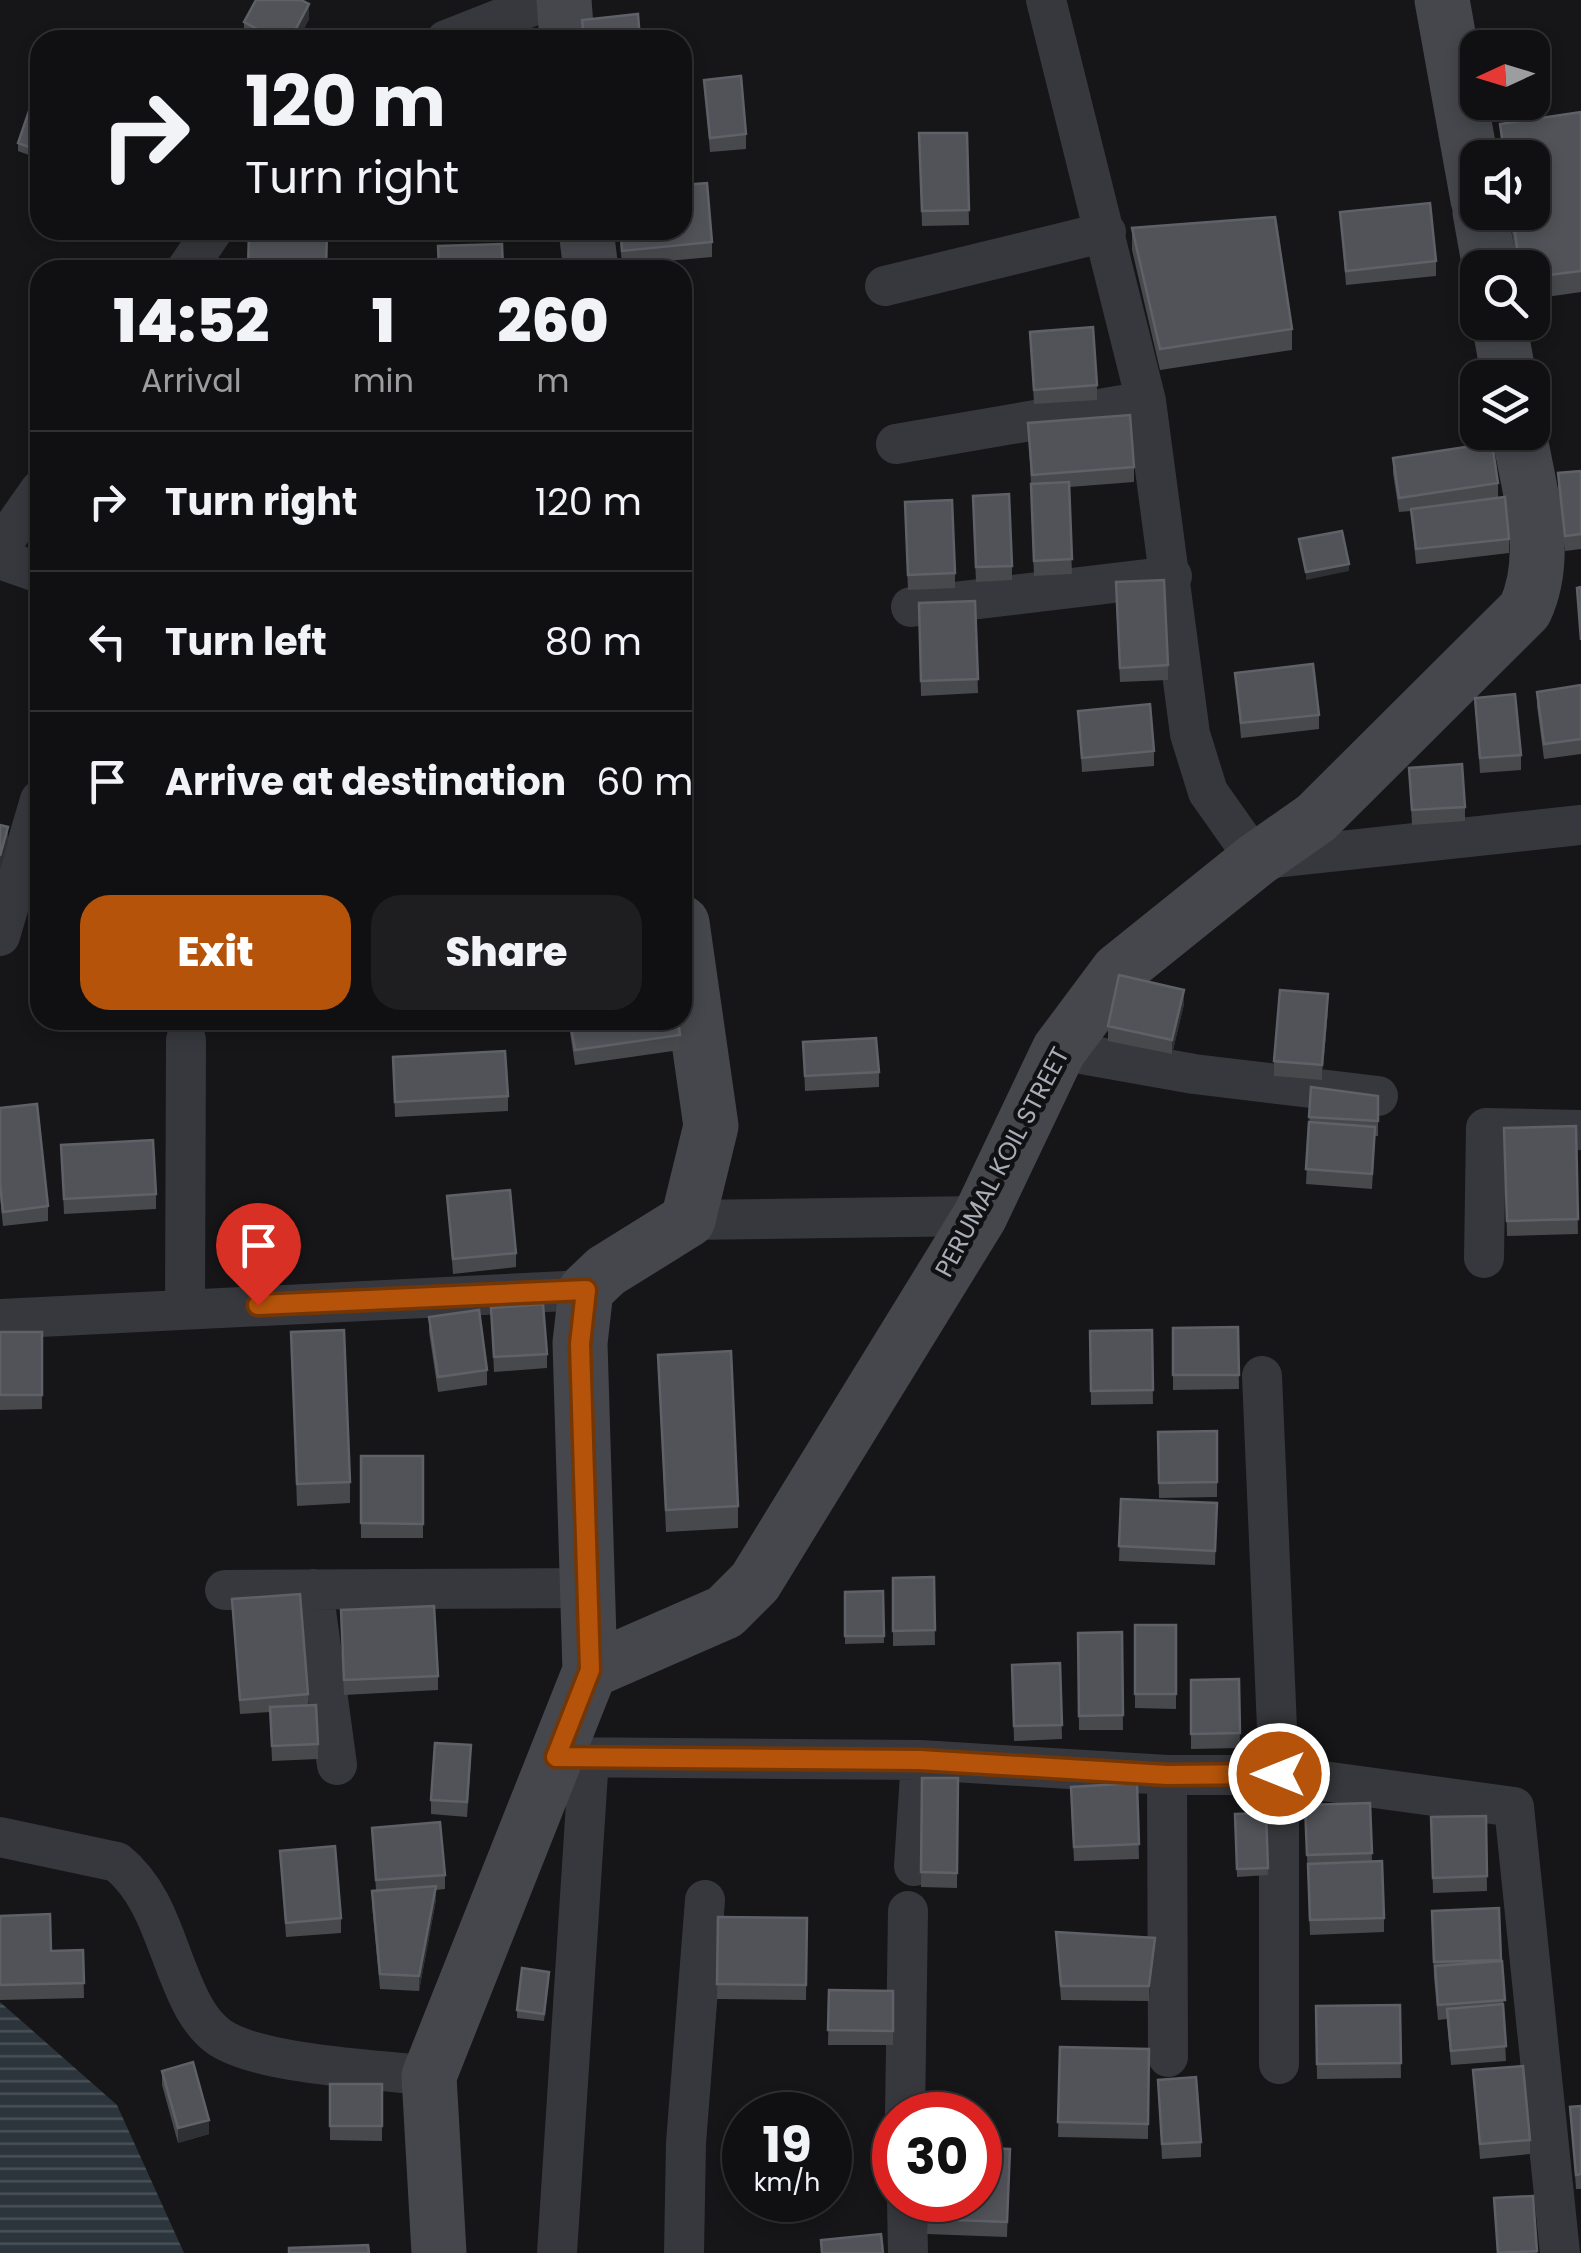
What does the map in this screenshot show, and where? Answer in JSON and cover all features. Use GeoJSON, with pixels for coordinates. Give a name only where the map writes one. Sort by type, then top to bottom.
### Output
{"type":"FeatureCollection","features":[{"type":"Feature","properties":{"kind":"street"},"geometry":{"type":"LineString","coordinates":[[472,30],[548,0]]}},
{"type":"Feature","properties":{"kind":"street"},"geometry":{"type":"LineString","coordinates":[[564,0],[566,30]]}},
{"type":"Feature","properties":{"kind":"street"},"geometry":{"type":"LineString","coordinates":[[1046,0],[1146,400],[1190,734],[1208,792],[1256,860],[1581,825]]}},
{"type":"Feature","properties":{"kind":"street"},"geometry":{"type":"LineString","coordinates":[[1442,0],[1467,140]]}},
{"type":"Feature","properties":{"kind":"street"},"geometry":{"type":"LineString","coordinates":[[885,286],[1106,232]]}},
{"type":"Feature","properties":{"kind":"street"},"geometry":{"type":"LineString","coordinates":[[896,444],[1146,400]]}},
{"type":"Feature","properties":{"kind":"street","name":"PERUMAL KOIL STREET"},"geometry":{"type":"LineString","coordinates":[[590,1670],[725,1612],[743,1597],[980,1216],[1058,1050],[1118,971],[1256,860],[1316,818],[1525,610],[1537,584],[1540,548],[1522,450]]}},
{"type":"Feature","properties":{"kind":"street"},"geometry":{"type":"LineString","coordinates":[[0,548],[30,504]]}},
{"type":"Feature","properties":{"kind":"street"},"geometry":{"type":"LineString","coordinates":[[0,559],[30,570]]}},
{"type":"Feature","properties":{"kind":"street"},"geometry":{"type":"LineString","coordinates":[[911,608],[1172,576]]}},
{"type":"Feature","properties":{"kind":"street"},"geometry":{"type":"LineString","coordinates":[[0,936],[30,834]]}},
{"type":"Feature","properties":{"kind":"street"},"geometry":{"type":"LineString","coordinates":[[688,1220],[711,1126],[692,993]]}},
{"type":"Feature","properties":{"kind":"street"},"geometry":{"type":"LineString","coordinates":[[185,1308],[186,1040]]}},
{"type":"Feature","properties":{"kind":"street"},"geometry":{"type":"LineString","coordinates":[[1058,1050],[1194,1074],[1378,1096]]}},
{"type":"Feature","properties":{"kind":"street"},"geometry":{"type":"LineString","coordinates":[[1484,1258],[1486,1128],[1581,1130]]}},
{"type":"Feature","properties":{"kind":"street"},"geometry":{"type":"LineString","coordinates":[[557,2253],[572,1757],[590,1670],[580,1344],[586,1290],[606,1271],[688,1220],[980,1216]]}},
{"type":"Feature","properties":{"kind":"street"},"geometry":{"type":"LineString","coordinates":[[0,1319],[586,1290]]}},
{"type":"Feature","properties":{"kind":"street"},"geometry":{"type":"LineString","coordinates":[[1262,1376],[1279,1774],[1279,2064]]}},
{"type":"Feature","properties":{"kind":"street"},"geometry":{"type":"LineString","coordinates":[[226,1590],[588,1588]]}},
{"type":"Feature","properties":{"kind":"street"},"geometry":{"type":"LineString","coordinates":[[313,1590],[337,1765]]}},
{"type":"Feature","properties":{"kind":"street"},"geometry":{"type":"LineString","coordinates":[[572,1757],[920,1760],[1167,1775],[1279,1774],[1514,1807],[1560,2253]]}},
{"type":"Feature","properties":{"kind":"street"},"geometry":{"type":"LineString","coordinates":[[439,2253],[428,2076],[572,1757]]}},
{"type":"Feature","properties":{"kind":"street"},"geometry":{"type":"LineString","coordinates":[[914,1866],[920,1760]]}},
{"type":"Feature","properties":{"kind":"street"},"geometry":{"type":"LineString","coordinates":[[1167,1775],[1168,2057]]}},
{"type":"Feature","properties":{"kind":"street"},"geometry":{"type":"LineString","coordinates":[[0,1837],[117,1862],[132,1874],[156,1914],[198,2017],[220,2037],[252,2052],[428,2076]]}},
{"type":"Feature","properties":{"kind":"street"},"geometry":{"type":"LineString","coordinates":[[684,2253],[686,2143],[705,1900]]}},
{"type":"Feature","properties":{"kind":"street"},"geometry":{"type":"LineString","coordinates":[[905,2092],[908,1911]]}},
{"type":"Feature","properties":{"kind":"street"},"geometry":{"type":"LineString","coordinates":[[907,2222],[908,2253]]}},
{"type":"Feature","properties":{"kind":"shaded area"},"geometry":{"type":"Polygon","coordinates":[[[0,2002],[117,2105],[184,2253],[0,2253],[0,2002]]]}},
{"type":"Feature","properties":{"kind":"building"},"geometry":{"type":"Polygon","coordinates":[[[256,0],[301,0],[309,4],[295,30],[259,30],[244,22],[256,0]]]}},
{"type":"Feature","properties":{"kind":"building"},"geometry":{"type":"Polygon","coordinates":[[[638,14],[639,30],[583,30],[582,20],[638,14]]]}},
{"type":"Feature","properties":{"kind":"building"},"geometry":{"type":"Polygon","coordinates":[[[741,76],[746,134],[710,138],[704,80],[741,76]]]}},
{"type":"Feature","properties":{"kind":"building"},"geometry":{"type":"Polygon","coordinates":[[[29,111],[30,147],[18,143],[29,111]]]}},
{"type":"Feature","properties":{"kind":"building"},"geometry":{"type":"Polygon","coordinates":[[[1581,112],[1581,271],[1550,275],[1550,250],[1517,250],[1515,230],[1550,230],[1550,140],[1502,140],[1500,124],[1550,120],[1550,117],[1581,112]]]}},
{"type":"Feature","properties":{"kind":"building"},"geometry":{"type":"Polygon","coordinates":[[[919,133],[967,133],[969,210],[922,211],[919,133]]]}},
{"type":"Feature","properties":{"kind":"building"},"geometry":{"type":"Polygon","coordinates":[[[707,183],[712,242],[622,251],[621,240],[692,240],[692,184],[707,183]]]}},
{"type":"Feature","properties":{"kind":"building"},"geometry":{"type":"Polygon","coordinates":[[[1430,203],[1436,261],[1346,271],[1340,212],[1430,203]]]}},
{"type":"Feature","properties":{"kind":"building"},"geometry":{"type":"Polygon","coordinates":[[[1275,217],[1292,329],[1160,349],[1132,228],[1275,217]]]}},
{"type":"Feature","properties":{"kind":"building"},"geometry":{"type":"Polygon","coordinates":[[[249,240],[327,240],[326,260],[248,260],[249,240]]]}},
{"type":"Feature","properties":{"kind":"building"},"geometry":{"type":"Polygon","coordinates":[[[502,244],[503,260],[439,260],[438,246],[502,244]]]}},
{"type":"Feature","properties":{"kind":"building"},"geometry":{"type":"Polygon","coordinates":[[[1093,327],[1097,385],[1034,390],[1030,332],[1093,327]]]}},
{"type":"Feature","properties":{"kind":"building"},"geometry":{"type":"Polygon","coordinates":[[[1130,415],[1134,467],[1032,475],[1028,423],[1130,415]]]}},
{"type":"Feature","properties":{"kind":"building"},"geometry":{"type":"Polygon","coordinates":[[[1460,448],[1493,450],[1498,483],[1399,498],[1393,458],[1460,448]]]}},
{"type":"Feature","properties":{"kind":"building"},"geometry":{"type":"Polygon","coordinates":[[[1581,471],[1581,534],[1565,536],[1558,473],[1581,471]]]}},
{"type":"Feature","properties":{"kind":"building"},"geometry":{"type":"Polygon","coordinates":[[[1069,482],[1072,559],[1034,561],[1031,484],[1069,482]]]}},
{"type":"Feature","properties":{"kind":"building"},"geometry":{"type":"Polygon","coordinates":[[[1009,494],[1012,566],[976,567],[973,496],[1009,494]]]}},
{"type":"Feature","properties":{"kind":"building"},"geometry":{"type":"Polygon","coordinates":[[[1505,497],[1509,539],[1416,549],[1411,509],[1505,497]]]}},
{"type":"Feature","properties":{"kind":"building"},"geometry":{"type":"Polygon","coordinates":[[[952,500],[955,573],[908,575],[905,502],[952,500]]]}},
{"type":"Feature","properties":{"kind":"building"},"geometry":{"type":"Polygon","coordinates":[[[1342,531],[1349,564],[1306,572],[1299,539],[1342,531]]]}},
{"type":"Feature","properties":{"kind":"building"},"geometry":{"type":"Polygon","coordinates":[[[1164,580],[1168,665],[1120,668],[1116,582],[1164,580]]]}},
{"type":"Feature","properties":{"kind":"building"},"geometry":{"type":"Polygon","coordinates":[[[1581,587],[1581,640],[1577,588],[1581,587]]]}},
{"type":"Feature","properties":{"kind":"building"},"geometry":{"type":"Polygon","coordinates":[[[975,601],[978,679],[921,681],[919,603],[975,601]]]}},
{"type":"Feature","properties":{"kind":"building"},"geometry":{"type":"Polygon","coordinates":[[[1313,664],[1319,715],[1241,723],[1235,673],[1313,664]]]}},
{"type":"Feature","properties":{"kind":"building"},"geometry":{"type":"Polygon","coordinates":[[[1581,685],[1581,739],[1544,744],[1537,692],[1581,685]]]}},
{"type":"Feature","properties":{"kind":"building"},"geometry":{"type":"Polygon","coordinates":[[[1515,694],[1521,755],[1480,758],[1475,698],[1515,694]]]}},
{"type":"Feature","properties":{"kind":"building"},"geometry":{"type":"Polygon","coordinates":[[[1150,704],[1154,751],[1082,758],[1078,711],[1150,704]]]}},
{"type":"Feature","properties":{"kind":"building"},"geometry":{"type":"Polygon","coordinates":[[[1462,764],[1465,807],[1412,810],[1409,768],[1462,764]]]}},
{"type":"Feature","properties":{"kind":"building"},"geometry":{"type":"Polygon","coordinates":[[[0,825],[8,827],[0,856],[0,825]]]}},
{"type":"Feature","properties":{"kind":"building"},"geometry":{"type":"Polygon","coordinates":[[[1119,975],[1184,990],[1172,1040],[1108,1026],[1119,975]]]}},
{"type":"Feature","properties":{"kind":"building"},"geometry":{"type":"Polygon","coordinates":[[[1280,990],[1328,994],[1322,1065],[1274,1061],[1280,990]]]}},
{"type":"Feature","properties":{"kind":"building"},"geometry":{"type":"Polygon","coordinates":[[[572,1030],[679,1030],[680,1035],[575,1050],[572,1030]]]}},
{"type":"Feature","properties":{"kind":"building"},"geometry":{"type":"Polygon","coordinates":[[[876,1038],[879,1072],[805,1076],[803,1042],[876,1038]]]}},
{"type":"Feature","properties":{"kind":"building"},"geometry":{"type":"Polygon","coordinates":[[[505,1051],[508,1096],[395,1102],[393,1057],[505,1051]]]}},
{"type":"Feature","properties":{"kind":"building"},"geometry":{"type":"Polygon","coordinates":[[[1311,1087],[1378,1096],[1378,1121],[1309,1117],[1311,1087]]]}},
{"type":"Feature","properties":{"kind":"building"},"geometry":{"type":"Polygon","coordinates":[[[37,1104],[48,1206],[3,1212],[0,1108],[37,1104]]]}},
{"type":"Feature","properties":{"kind":"building"},"geometry":{"type":"Polygon","coordinates":[[[1309,1122],[1375,1127],[1372,1174],[1306,1169],[1309,1122]]]}},
{"type":"Feature","properties":{"kind":"building"},"geometry":{"type":"Polygon","coordinates":[[[1576,1126],[1578,1219],[1507,1221],[1504,1128],[1576,1126]]]}},
{"type":"Feature","properties":{"kind":"building"},"geometry":{"type":"Polygon","coordinates":[[[153,1140],[156,1194],[64,1199],[61,1145],[153,1140]]]}},
{"type":"Feature","properties":{"kind":"building"},"geometry":{"type":"Polygon","coordinates":[[[510,1190],[516,1253],[453,1259],[447,1196],[510,1190]]]}},
{"type":"Feature","properties":{"kind":"building"},"geometry":{"type":"Polygon","coordinates":[[[543,1304],[547,1354],[494,1357],[491,1308],[543,1304]]]}},
{"type":"Feature","properties":{"kind":"building"},"geometry":{"type":"Polygon","coordinates":[[[479,1310],[487,1370],[438,1377],[429,1317],[479,1310]]]}},
{"type":"Feature","properties":{"kind":"building"},"geometry":{"type":"Polygon","coordinates":[[[1238,1327],[1239,1375],[1173,1375],[1173,1328],[1238,1327]]]}},
{"type":"Feature","properties":{"kind":"building"},"geometry":{"type":"Polygon","coordinates":[[[344,1330],[350,1482],[297,1484],[291,1332],[344,1330]]]}},
{"type":"Feature","properties":{"kind":"building"},"geometry":{"type":"Polygon","coordinates":[[[1152,1330],[1153,1390],[1091,1391],[1090,1331],[1152,1330]]]}},
{"type":"Feature","properties":{"kind":"building"},"geometry":{"type":"Polygon","coordinates":[[[0,1332],[42,1332],[42,1395],[0,1395],[0,1332]]]}},
{"type":"Feature","properties":{"kind":"building"},"geometry":{"type":"Polygon","coordinates":[[[731,1351],[738,1506],[666,1510],[658,1355],[731,1351]]]}},
{"type":"Feature","properties":{"kind":"building"},"geometry":{"type":"Polygon","coordinates":[[[1217,1431],[1217,1482],[1159,1483],[1158,1432],[1217,1431]]]}},
{"type":"Feature","properties":{"kind":"building"},"geometry":{"type":"Polygon","coordinates":[[[361,1456],[423,1456],[423,1524],[361,1523],[361,1456]]]}},
{"type":"Feature","properties":{"kind":"building"},"geometry":{"type":"Polygon","coordinates":[[[1121,1499],[1217,1503],[1215,1551],[1119,1546],[1121,1499]]]}},
{"type":"Feature","properties":{"kind":"building"},"geometry":{"type":"Polygon","coordinates":[[[934,1577],[935,1630],[893,1631],[893,1578],[934,1577]]]}},
{"type":"Feature","properties":{"kind":"building"},"geometry":{"type":"Polygon","coordinates":[[[883,1591],[884,1636],[845,1636],[845,1592],[883,1591]]]}},
{"type":"Feature","properties":{"kind":"building"},"geometry":{"type":"Polygon","coordinates":[[[300,1594],[308,1694],[240,1700],[232,1599],[300,1594]]]}},
{"type":"Feature","properties":{"kind":"building"},"geometry":{"type":"Polygon","coordinates":[[[434,1606],[438,1676],[344,1680],[341,1610],[434,1606]]]}},
{"type":"Feature","properties":{"kind":"building"},"geometry":{"type":"Polygon","coordinates":[[[1135,1625],[1176,1625],[1176,1694],[1135,1694],[1135,1625]]]}},
{"type":"Feature","properties":{"kind":"building"},"geometry":{"type":"Polygon","coordinates":[[[1122,1632],[1123,1715],[1079,1716],[1078,1633],[1122,1632]]]}},
{"type":"Feature","properties":{"kind":"building"},"geometry":{"type":"Polygon","coordinates":[[[1060,1663],[1062,1725],[1014,1726],[1012,1665],[1060,1663]]]}},
{"type":"Feature","properties":{"kind":"building"},"geometry":{"type":"Polygon","coordinates":[[[1239,1679],[1240,1733],[1191,1734],[1191,1680],[1239,1679]]]}},
{"type":"Feature","properties":{"kind":"building"},"geometry":{"type":"Polygon","coordinates":[[[316,1705],[318,1744],[272,1746],[270,1707],[316,1705]]]}},
{"type":"Feature","properties":{"kind":"building"},"geometry":{"type":"Polygon","coordinates":[[[435,1743],[471,1745],[467,1802],[431,1800],[435,1743]]]}},
{"type":"Feature","properties":{"kind":"building"},"geometry":{"type":"Polygon","coordinates":[[[922,1778],[958,1778],[957,1873],[921,1872],[922,1778]]]}},
{"type":"Feature","properties":{"kind":"building"},"geometry":{"type":"Polygon","coordinates":[[[1137,1783],[1139,1844],[1074,1847],[1071,1787],[1137,1783]]]}},
{"type":"Feature","properties":{"kind":"building"},"geometry":{"type":"Polygon","coordinates":[[[1370,1803],[1372,1853],[1307,1855],[1305,1805],[1370,1803]]]}},
{"type":"Feature","properties":{"kind":"building"},"geometry":{"type":"Polygon","coordinates":[[[1266,1813],[1268,1868],[1237,1869],[1235,1814],[1266,1813]]]}},
{"type":"Feature","properties":{"kind":"building"},"geometry":{"type":"Polygon","coordinates":[[[1486,1816],[1487,1876],[1433,1878],[1431,1817],[1486,1816]]]}},
{"type":"Feature","properties":{"kind":"building"},"geometry":{"type":"Polygon","coordinates":[[[440,1822],[445,1875],[376,1880],[372,1828],[440,1822]]]}},
{"type":"Feature","properties":{"kind":"building"},"geometry":{"type":"Polygon","coordinates":[[[335,1846],[341,1918],[286,1923],[280,1851],[335,1846]]]}},
{"type":"Feature","properties":{"kind":"building"},"geometry":{"type":"Polygon","coordinates":[[[1382,1861],[1384,1918],[1310,1920],[1308,1864],[1382,1861]]]}},
{"type":"Feature","properties":{"kind":"building"},"geometry":{"type":"Polygon","coordinates":[[[436,1886],[419,1976],[380,1974],[372,1891],[436,1886]]]}},
{"type":"Feature","properties":{"kind":"building"},"geometry":{"type":"Polygon","coordinates":[[[1499,1908],[1501,1960],[1434,1962],[1432,1911],[1499,1908]]]}},
{"type":"Feature","properties":{"kind":"building"},"geometry":{"type":"Polygon","coordinates":[[[50,1914],[51,1951],[83,1950],[84,1983],[0,1985],[0,1916],[50,1914]]]}},
{"type":"Feature","properties":{"kind":"building"},"geometry":{"type":"Polygon","coordinates":[[[718,1917],[807,1918],[806,1985],[717,1984],[718,1917]]]}},
{"type":"Feature","properties":{"kind":"building"},"geometry":{"type":"Polygon","coordinates":[[[1056,1932],[1155,1938],[1149,1986],[1061,1986],[1056,1932]]]}},
{"type":"Feature","properties":{"kind":"building"},"geometry":{"type":"Polygon","coordinates":[[[1502,1961],[1505,2000],[1438,2005],[1435,1966],[1502,1961]]]}},
{"type":"Feature","properties":{"kind":"building"},"geometry":{"type":"Polygon","coordinates":[[[522,1968],[549,1972],[544,2014],[517,2010],[522,1968]]]}},
{"type":"Feature","properties":{"kind":"building"},"geometry":{"type":"Polygon","coordinates":[[[829,1990],[893,1991],[893,2031],[828,2030],[829,1990]]]}},
{"type":"Feature","properties":{"kind":"building"},"geometry":{"type":"Polygon","coordinates":[[[1503,2004],[1506,2046],[1451,2051],[1447,2009],[1503,2004]]]}},
{"type":"Feature","properties":{"kind":"building"},"geometry":{"type":"Polygon","coordinates":[[[1400,2005],[1401,2063],[1317,2064],[1316,2006],[1400,2005]]]}},
{"type":"Feature","properties":{"kind":"building"},"geometry":{"type":"Polygon","coordinates":[[[1060,2047],[1149,2049],[1148,2124],[1058,2122],[1060,2047]]]}},
{"type":"Feature","properties":{"kind":"building"},"geometry":{"type":"Polygon","coordinates":[[[193,2062],[209,2120],[178,2128],[162,2071],[193,2062]]]}},
{"type":"Feature","properties":{"kind":"building"},"geometry":{"type":"Polygon","coordinates":[[[1523,2066],[1530,2140],[1480,2144],[1473,2070],[1523,2066]]]}},
{"type":"Feature","properties":{"kind":"building"},"geometry":{"type":"Polygon","coordinates":[[[1196,2077],[1201,2142],[1162,2144],[1158,2080],[1196,2077]]]}},
{"type":"Feature","properties":{"kind":"building"},"geometry":{"type":"Polygon","coordinates":[[[330,2084],[382,2084],[382,2126],[330,2126],[330,2084]]]}},
{"type":"Feature","properties":{"kind":"building"},"geometry":{"type":"Polygon","coordinates":[[[1581,2106],[1581,2174],[1576,2175],[1570,2107],[1581,2106]]]}},
{"type":"Feature","properties":{"kind":"building"},"geometry":{"type":"Polygon","coordinates":[[[1002,2149],[1010,2149],[1007,2222],[1002,2222],[1002,2149]]]}},
{"type":"Feature","properties":{"kind":"building"},"geometry":{"type":"Polygon","coordinates":[[[1533,2196],[1537,2251],[1498,2253],[1494,2198],[1533,2196]]]}},
{"type":"Feature","properties":{"kind":"building"},"geometry":{"type":"Polygon","coordinates":[[[881,2234],[883,2253],[822,2253],[821,2240],[881,2234]]]}},
{"type":"Feature","properties":{"kind":"building"},"geometry":{"type":"Polygon","coordinates":[[[368,2245],[369,2253],[289,2253],[289,2248],[368,2245]]]}},
{"type":"Feature","properties":{"kind":"route"},"geometry":{"type":"LineString","coordinates":[[258,1305],[586,1290],[580,1344],[590,1670],[556,1757],[920,1760],[1167,1775],[1279,1774]]}}]}
